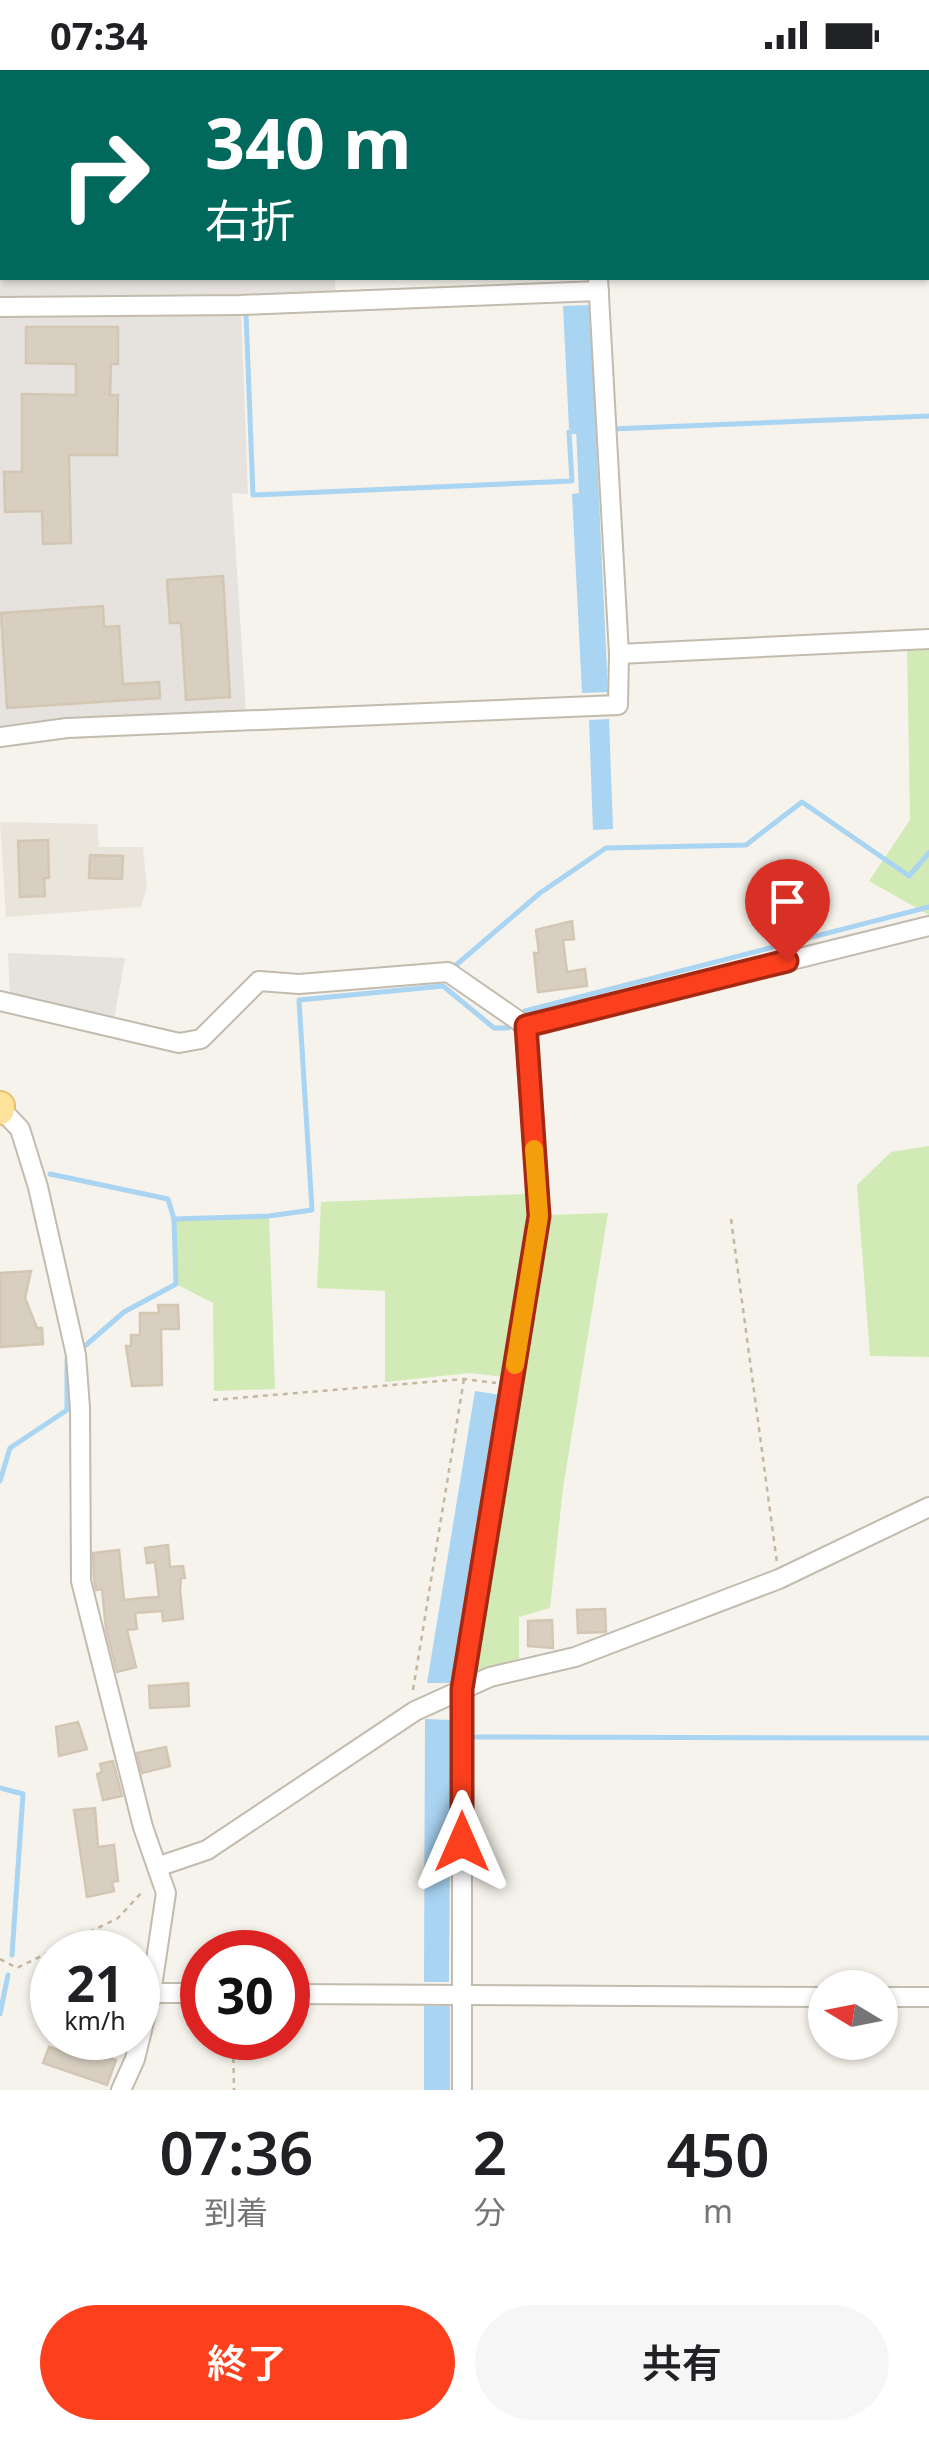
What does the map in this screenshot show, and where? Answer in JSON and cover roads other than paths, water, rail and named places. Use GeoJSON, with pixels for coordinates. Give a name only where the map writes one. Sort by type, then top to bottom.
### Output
{"type":"FeatureCollection","features":[{"type":"Feature","properties":{"kind":"street"},"geometry":{"type":"LineString","coordinates":[[0,307],[240,305],[599,284],[620,654],[618,705],[67,728],[0,737]]}},
{"type":"Feature","properties":{"kind":"street"},"geometry":{"type":"LineString","coordinates":[[620,654],[929,639]]}},
{"type":"Feature","properties":{"kind":"street"},"geometry":{"type":"LineString","coordinates":[[517,1021],[929,926]]}},
{"type":"Feature","properties":{"kind":"street"},"geometry":{"type":"LineString","coordinates":[[0,1001],[179,1044],[201,1039],[259,981],[299,984],[448,972],[517,1021],[539,1216],[454,1693],[445,1995],[462,2090]]}},
{"type":"Feature","properties":{"kind":"street"},"geometry":{"type":"LineString","coordinates":[[0,1108],[20,1129],[38,1187],[76,1355],[82,1581],[166,1892],[160,1930]]}},
{"type":"Feature","properties":{"kind":"street"},"geometry":{"type":"LineString","coordinates":[[157,1867],[207,1850],[422,1708],[454,1693],[490,1677],[575,1657],[779,1579],[929,1506]]}},
{"type":"Feature","properties":{"kind":"street"},"geometry":{"type":"LineString","coordinates":[[310,1994],[808,1997]]}},
{"type":"Feature","properties":{"kind":"street"},"geometry":{"type":"LineString","coordinates":[[898,1997],[929,1997]]}},
{"type":"Feature","properties":{"kind":"street"},"geometry":{"type":"LineString","coordinates":[[120,2090],[135,2060]]}},
{"type":"Feature","properties":{"kind":"water"},"geometry":{"type":"Polygon","coordinates":[[[590,305],[608,692],[582,693],[572,494],[579,493],[576,429],[569,429],[563,306],[590,305]]]}},
{"type":"Feature","properties":{"kind":"water"},"geometry":{"type":"Polygon","coordinates":[[[609,719],[613,829],[593,830],[589,720],[609,719]]]}},
{"type":"Feature","properties":{"kind":"water"},"geometry":{"type":"Polygon","coordinates":[[[475,1391],[500,1395],[453,1683],[427,1683],[475,1391]]]}},
{"type":"Feature","properties":{"kind":"water"},"geometry":{"type":"Polygon","coordinates":[[[425,1719],[451,1720],[449,1982],[424,1982],[425,1719]]]}},
{"type":"Feature","properties":{"kind":"water"},"geometry":{"type":"Polygon","coordinates":[[[424,2006],[450,2006],[450,2090],[424,2090],[424,2006]]]}},
{"type":"Feature","properties":{"kind":"waterway"},"geometry":{"type":"LineString","coordinates":[[241,313],[246,313],[253,495],[572,481],[569,432],[581,431]]}},
{"type":"Feature","properties":{"kind":"waterway"},"geometry":{"type":"LineString","coordinates":[[612,429],[929,416]]}},
{"type":"Feature","properties":{"kind":"waterway"},"geometry":{"type":"LineString","coordinates":[[455,966],[540,893],[606,848],[746,845],[802,802],[909,876],[929,853]]}},
{"type":"Feature","properties":{"kind":"waterway"},"geometry":{"type":"LineString","coordinates":[[521,1016],[525,1011],[929,907]]}},
{"type":"Feature","properties":{"kind":"waterway"},"geometry":{"type":"LineString","coordinates":[[50,1174],[168,1199],[174,1219],[269,1216],[312,1210],[299,1000],[443,986],[494,1028],[513,1024]]}},
{"type":"Feature","properties":{"kind":"waterway"},"geometry":{"type":"LineString","coordinates":[[86,1345],[124,1312],[176,1284],[174,1219]]}},
{"type":"Feature","properties":{"kind":"waterway"},"geometry":{"type":"LineString","coordinates":[[0,1481],[10,1448],[67,1410],[67,1359]]}},
{"type":"Feature","properties":{"kind":"waterway"},"geometry":{"type":"LineString","coordinates":[[929,1738],[470,1737],[929,1738]]}},
{"type":"Feature","properties":{"kind":"waterway"},"geometry":{"type":"LineString","coordinates":[[0,1788],[23,1794],[12,1955]]}},
{"type":"Feature","properties":{"kind":"waterway"},"geometry":{"type":"LineString","coordinates":[[0,2014],[8,1975]]}}]}
